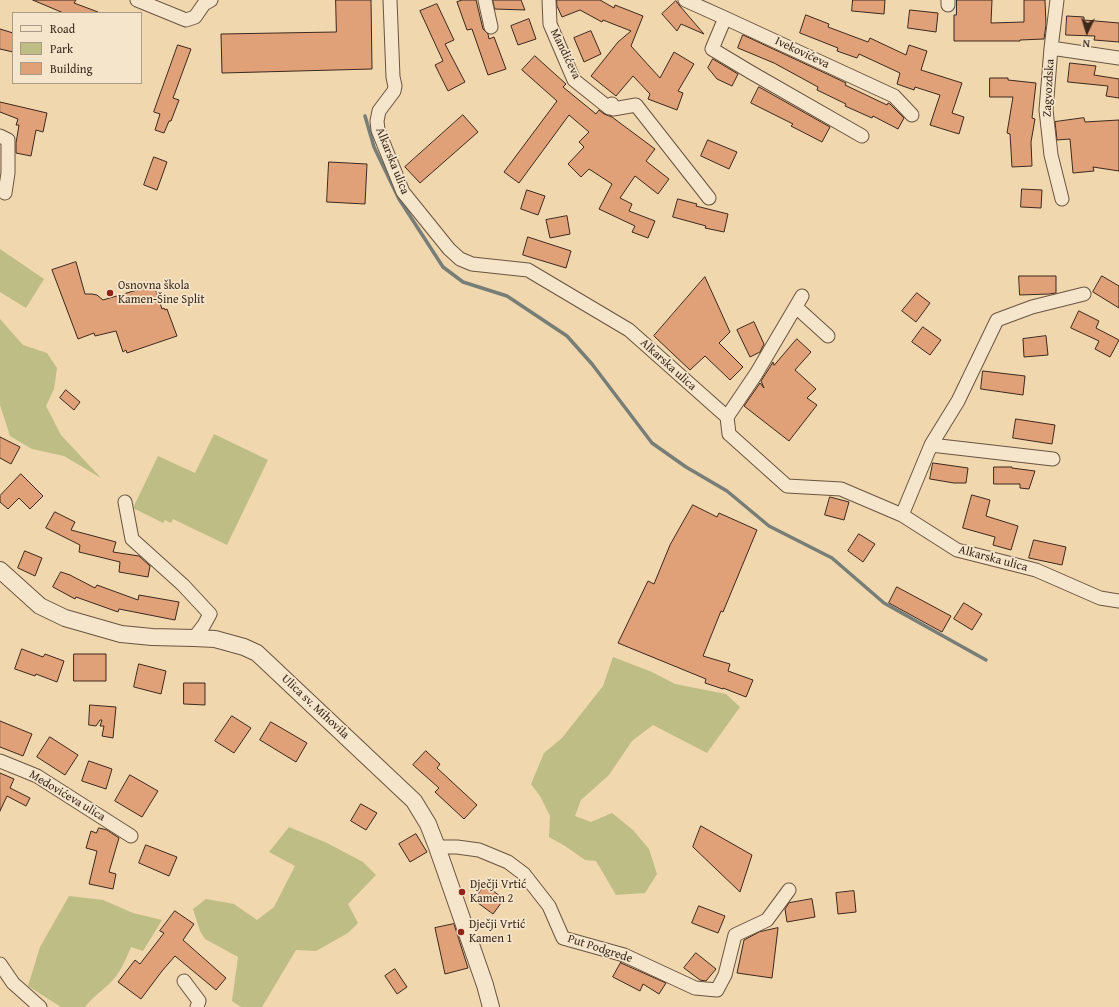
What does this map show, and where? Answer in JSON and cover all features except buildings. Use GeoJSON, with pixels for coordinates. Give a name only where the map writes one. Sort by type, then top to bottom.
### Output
{"type":"FeatureCollection","features":[{"type":"Feature","properties":{"kind":"street"},"geometry":{"type":"LineString","coordinates":[[137,0],[186,20],[195,17],[204,4],[210,0]]}},
{"type":"Feature","properties":{"kind":"street","name":"Alkarska ulica"},"geometry":{"type":"LineString","coordinates":[[390,0],[393,77],[395,86],[394,91],[379,111],[377,121],[378,130],[403,192],[449,249],[460,258],[472,264],[528,270],[629,330],[727,417],[729,434],[787,486],[841,489],[902,515],[957,550],[1036,570],[1100,598],[1119,601]]}},
{"type":"Feature","properties":{"kind":"street"},"geometry":{"type":"LineString","coordinates":[[484,0],[491,27]]}},
{"type":"Feature","properties":{"kind":"street","name":"Mandićeva"},"geometry":{"type":"LineString","coordinates":[[549,0],[550,24],[574,80],[609,108],[612,104],[613,109],[636,106],[709,198]]}},
{"type":"Feature","properties":{"kind":"street","name":"Ivekovićeva"},"geometry":{"type":"LineString","coordinates":[[685,0],[894,96],[912,115]]}},
{"type":"Feature","properties":{"kind":"street","name":"Zagvozdska"},"geometry":{"type":"LineString","coordinates":[[1057,0],[1046,110],[1051,155],[1062,198]]}},
{"type":"Feature","properties":{"kind":"street"},"geometry":{"type":"LineString","coordinates":[[725,18],[712,49],[752,74],[862,136]]}},
{"type":"Feature","properties":{"kind":"street"},"geometry":{"type":"LineString","coordinates":[[1051,48],[1119,58]]}},
{"type":"Feature","properties":{"kind":"street"},"geometry":{"type":"LineString","coordinates":[[0,136],[8,140],[8,173],[5,193]]}},
{"type":"Feature","properties":{"kind":"street"},"geometry":{"type":"LineString","coordinates":[[902,515],[931,445],[958,401],[996,320],[1032,307],[1084,294]]}},
{"type":"Feature","properties":{"kind":"street"},"geometry":{"type":"LineString","coordinates":[[727,417],[756,374],[799,301],[828,336]]}},
{"type":"Feature","properties":{"kind":"street"},"geometry":{"type":"LineString","coordinates":[[931,445],[1053,459]]}},
{"type":"Feature","properties":{"kind":"street"},"geometry":{"type":"LineString","coordinates":[[125,502],[132,540],[183,585],[210,614],[194,638]]}},
{"type":"Feature","properties":{"kind":"street","name":"Ulica sv. Mihovila"},"geometry":{"type":"LineString","coordinates":[[3,578],[40,606],[65,618],[121,634],[223,641],[244,647],[257,653],[414,801],[428,824],[438,847],[485,985],[491,1007]]}},
{"type":"Feature","properties":{"kind":"street","name":"Medovićeva ulica"},"geometry":{"type":"LineString","coordinates":[[0,761],[37,776],[131,836]]}},
{"type":"Feature","properties":{"kind":"street","name":"Put Podgrede"},"geometry":{"type":"LineString","coordinates":[[438,847],[457,847],[479,850],[508,862],[524,874],[550,906],[563,938],[624,955],[694,988],[717,990],[726,975],[735,935],[767,920],[789,890]]}},
{"type":"Feature","properties":{"kind":"street"},"geometry":{"type":"LineString","coordinates":[[0,964],[13,983],[40,1007]]}},
{"type":"Feature","properties":{"kind":"street"},"geometry":{"type":"LineString","coordinates":[[184,981],[199,1001],[196,1007]]}},
{"type":"Feature","properties":{"kind":"green space"},"geometry":{"type":"Polygon","coordinates":[[[0,249],[44,279],[26,308],[0,292],[0,249]]]}},
{"type":"Feature","properties":{"kind":"green space"},"geometry":{"type":"Polygon","coordinates":[[[0,319],[23,345],[47,353],[57,368],[54,389],[46,406],[61,435],[101,478],[64,456],[32,449],[10,436],[0,405],[0,319]]]}},
{"type":"Feature","properties":{"kind":"green space"},"geometry":{"type":"Polygon","coordinates":[[[214,434],[268,460],[227,545],[173,519],[171,523],[165,520],[163,523],[133,508],[158,456],[195,473],[214,434]]]}},
{"type":"Feature","properties":{"kind":"green space"},"geometry":{"type":"Polygon","coordinates":[[[613,657],[652,672],[675,684],[726,694],[740,707],[707,753],[653,725],[632,741],[609,775],[581,800],[575,816],[591,822],[612,813],[633,830],[649,849],[657,874],[645,893],[616,895],[596,861],[585,860],[549,837],[550,816],[540,796],[531,784],[544,753],[562,738],[603,686],[613,657]]]}},
{"type":"Feature","properties":{"kind":"green space"},"geometry":{"type":"Polygon","coordinates":[[[289,827],[327,843],[363,862],[376,875],[348,904],[358,923],[348,933],[316,951],[296,950],[262,1007],[241,1007],[232,1001],[238,957],[205,939],[200,931],[193,909],[206,899],[234,904],[257,920],[274,907],[295,866],[269,852],[289,827]]]}},
{"type":"Feature","properties":{"kind":"green space"},"geometry":{"type":"Polygon","coordinates":[[[69,896],[103,900],[133,913],[162,920],[143,951],[131,947],[116,976],[85,1007],[61,1007],[28,986],[40,947],[69,896]]]}},
{"type":"Feature","properties":{"kind":"waterway"},"geometry":{"type":"LineString","coordinates":[[365,116],[374,147],[399,199],[443,267],[463,282],[507,296],[567,336],[592,364],[652,443],[686,467],[727,491],[769,526],[832,558],[884,603],[986,660]]}},
{"type":"Feature","properties":{"kind":"place","name":"Osnovna škola Kamen-Šine Split"},"geometry":{"type":"Point","coordinates":[110,293]}},
{"type":"Feature","properties":{"kind":"place","name":"Dječji Vrtić Kamen 2"},"geometry":{"type":"Point","coordinates":[462,892]}},
{"type":"Feature","properties":{"kind":"place","name":"Dječji Vrtić Kamen 1"},"geometry":{"type":"Point","coordinates":[461,932]}}]}
